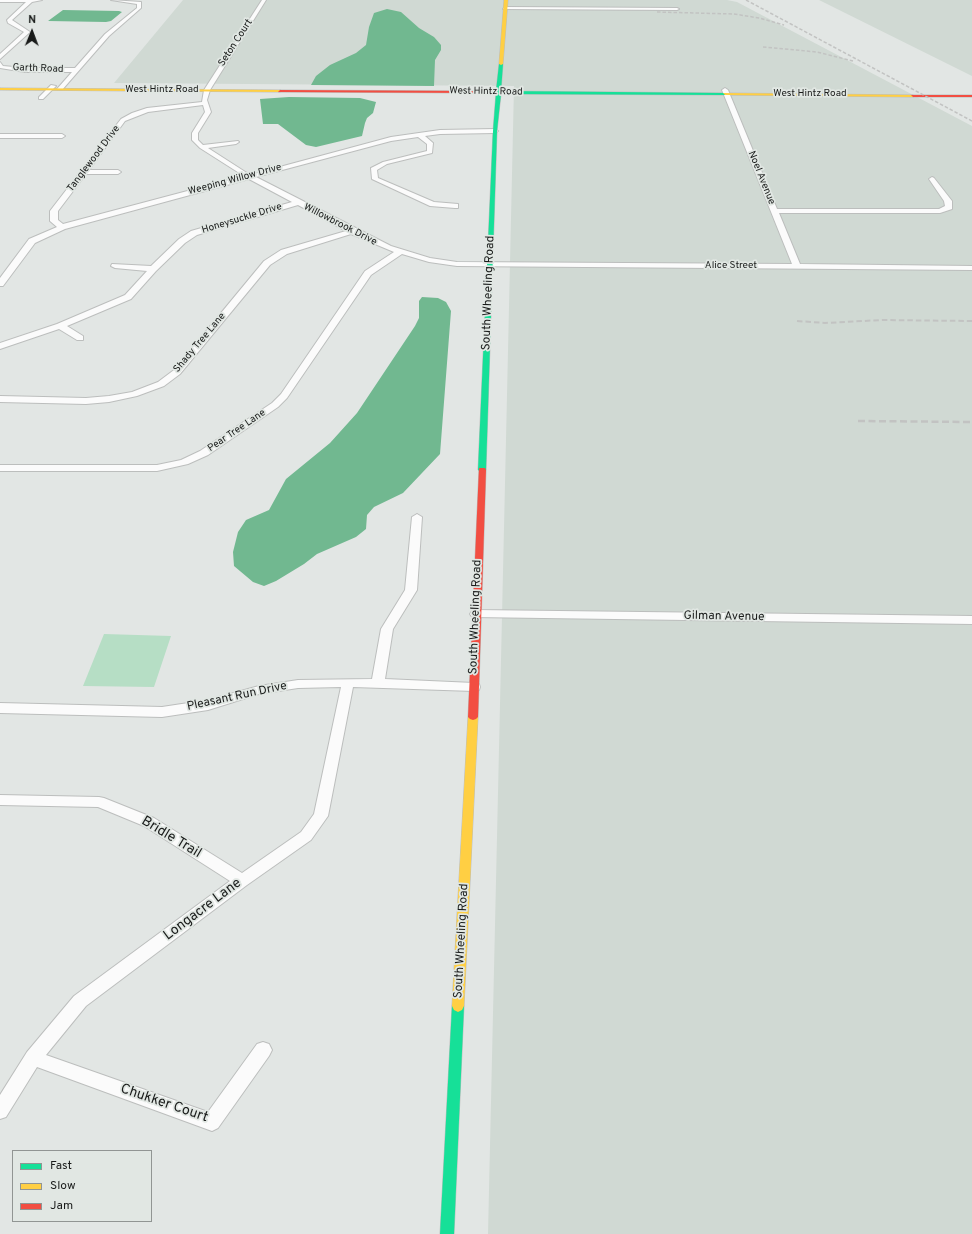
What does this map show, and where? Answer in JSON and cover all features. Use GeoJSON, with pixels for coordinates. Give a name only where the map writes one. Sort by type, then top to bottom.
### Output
{"type":"FeatureCollection","features":[{"type":"Feature","properties":{"kind":"main road","name":"South Wheeling Road"},"geometry":{"type":"LineString","coordinates":[[447,1234],[474,687],[495,131],[505,4]]}},
{"type":"Feature","properties":{"kind":"main road","name":"West Hintz Road"},"geometry":{"type":"LineString","coordinates":[[0,85],[57,88]]}},
{"type":"Feature","properties":{"kind":"main road","name":"West Hintz Road"},"geometry":{"type":"LineString","coordinates":[[0,89],[208,88],[499,90],[972,96]]}},
{"type":"Feature","properties":{"kind":"main road","name":"West Hintz Road"},"geometry":{"type":"LineString","coordinates":[[726,92],[972,92]]}},
{"type":"Feature","properties":{"kind":"street"},"geometry":{"type":"LineString","coordinates":[[0,1],[40,0]]}},
{"type":"Feature","properties":{"kind":"street"},"geometry":{"type":"LineString","coordinates":[[41,98],[57,88],[78,70],[107,35],[138,10],[139,3],[113,0]]}},
{"type":"Feature","properties":{"kind":"street","name":"Seton Court"},"geometry":{"type":"LineString","coordinates":[[208,88],[264,0]]}},
{"type":"Feature","properties":{"kind":"street"},"geometry":{"type":"LineString","coordinates":[[1,20],[9,20],[30,1]]}},
{"type":"Feature","properties":{"kind":"street"},"geometry":{"type":"LineString","coordinates":[[505,4],[677,9]]}},
{"type":"Feature","properties":{"kind":"street","name":"Garth Road"},"geometry":{"type":"LineString","coordinates":[[0,57],[14,46],[27,32],[11,23],[9,20]]}},
{"type":"Feature","properties":{"kind":"street"},"geometry":{"type":"LineString","coordinates":[[0,46],[14,46]]}},
{"type":"Feature","properties":{"kind":"street","name":"Garth Road"},"geometry":{"type":"LineString","coordinates":[[0,64],[1,67],[25,70],[78,70]]}},
{"type":"Feature","properties":{"kind":"street"},"geometry":{"type":"LineString","coordinates":[[208,88],[205,103],[208,112],[195,133],[195,140],[202,147],[236,142]]}},
{"type":"Feature","properties":{"kind":"street","name":"Noel Avenue"},"geometry":{"type":"LineString","coordinates":[[726,92],[797,266]]}},
{"type":"Feature","properties":{"kind":"street","name":"Tanglewood Drive"},"geometry":{"type":"LineString","coordinates":[[62,227],[54,221],[53,214],[127,117],[154,108],[205,103]]}},
{"type":"Feature","properties":{"kind":"street","name":"Weeping Willow Drive"},"geometry":{"type":"LineString","coordinates":[[0,284],[32,241],[62,227],[248,176],[391,139],[440,132],[495,131]]}},
{"type":"Feature","properties":{"kind":"street"},"geometry":{"type":"LineString","coordinates":[[419,135],[430,143],[430,152],[385,163],[373,169],[375,178],[433,204],[456,206]]}},
{"type":"Feature","properties":{"kind":"street"},"geometry":{"type":"LineString","coordinates":[[0,136],[62,136]]}},
{"type":"Feature","properties":{"kind":"street"},"geometry":{"type":"LineString","coordinates":[[0,145],[8,136]]}},
{"type":"Feature","properties":{"kind":"street","name":"Willowbrook Drive"},"geometry":{"type":"LineString","coordinates":[[202,147],[248,176],[297,203],[381,245],[429,260],[457,264],[490,264]]}},
{"type":"Feature","properties":{"kind":"street"},"geometry":{"type":"LineString","coordinates":[[84,172],[118,172]]}},
{"type":"Feature","properties":{"kind":"street"},"geometry":{"type":"LineString","coordinates":[[775,211],[940,211],[949,207],[948,201],[932,179]]}},
{"type":"Feature","properties":{"kind":"street","name":"Honeysuckle Drive"},"geometry":{"type":"LineString","coordinates":[[0,346],[60,326],[128,297],[153,269],[182,241],[194,233],[297,203]]}},
{"type":"Feature","properties":{"kind":"street","name":"Shady Tree Lane"},"geometry":{"type":"LineString","coordinates":[[0,399],[109,399],[134,394],[161,384],[178,372],[267,263],[284,252],[352,231]]}},
{"type":"Feature","properties":{"kind":"street","name":"Pear Tree Lane"},"geometry":{"type":"LineString","coordinates":[[0,468],[157,468],[184,462],[204,453],[279,401],[368,273],[400,252]]}},
{"type":"Feature","properties":{"kind":"street","name":"Alice Street"},"geometry":{"type":"LineString","coordinates":[[490,264],[972,268]]}},
{"type":"Feature","properties":{"kind":"street"},"geometry":{"type":"LineString","coordinates":[[115,266],[153,269]]}},
{"type":"Feature","properties":{"kind":"street"},"geometry":{"type":"LineString","coordinates":[[60,326],[80,338]]}},
{"type":"Feature","properties":{"kind":"street"},"geometry":{"type":"LineString","coordinates":[[378,683],[387,629],[411,590],[417,517]]}},
{"type":"Feature","properties":{"kind":"street","name":"Gilman Avenue"},"geometry":{"type":"LineString","coordinates":[[476,614],[972,620]]}},
{"type":"Feature","properties":{"kind":"street","name":"Pleasant Run Drive"},"geometry":{"type":"LineString","coordinates":[[0,708],[95,709],[162,712],[208,705],[259,690],[298,684],[348,682],[474,687]]}},
{"type":"Feature","properties":{"kind":"street","name":"Longacre Lane"},"geometry":{"type":"LineString","coordinates":[[0,1111],[33,1058],[80,1001],[242,881],[306,836],[321,816],[348,682]]}},
{"type":"Feature","properties":{"kind":"street","name":"Bridle Trail"},"geometry":{"type":"LineString","coordinates":[[0,800],[99,802],[149,822],[242,881]]}},
{"type":"Feature","properties":{"kind":"street","name":"Chukker Court"},"geometry":{"type":"LineString","coordinates":[[33,1058],[212,1122],[263,1050]]}},
{"type":"Feature","properties":{"kind":"shaded area"},"geometry":{"type":"Polygon","coordinates":[[[183,0],[727,0],[737,2],[972,126],[972,1234],[488,1234],[514,86],[114,83],[183,0]]]}},
{"type":"Feature","properties":{"kind":"shaded area"},"geometry":{"type":"Polygon","coordinates":[[[819,0],[972,0],[972,76],[819,0]]]}},
{"type":"Feature","properties":{"kind":"shaded area"},"geometry":{"type":"Polygon","coordinates":[[[387,9],[401,12],[419,28],[434,37],[441,45],[441,50],[435,60],[434,86],[311,85],[316,76],[330,65],[356,53],[366,45],[369,27],[374,13],[387,9]]]}},
{"type":"Feature","properties":{"kind":"shaded area"},"geometry":{"type":"Polygon","coordinates":[[[63,10],[122,12],[111,21],[106,22],[48,21],[63,10]]]}},
{"type":"Feature","properties":{"kind":"shaded area"},"geometry":{"type":"Polygon","coordinates":[[[289,97],[360,98],[376,102],[373,113],[367,118],[362,136],[316,147],[306,145],[278,124],[263,124],[260,99],[289,97]]]}},
{"type":"Feature","properties":{"kind":"shaded area"},"geometry":{"type":"Polygon","coordinates":[[[422,297],[438,298],[446,302],[451,311],[440,454],[403,493],[374,507],[367,515],[366,529],[356,537],[317,554],[304,564],[276,581],[264,586],[253,582],[234,566],[233,552],[238,532],[246,520],[269,510],[286,479],[330,443],[357,413],[415,326],[419,318],[419,301],[422,297]]]}},
{"type":"Feature","properties":{"kind":"shaded area"},"geometry":{"type":"Polygon","coordinates":[[[104,634],[171,636],[154,687],[83,686],[104,634]]]}},
{"type":"Feature","properties":{"kind":"railway"},"geometry":{"type":"LineString","coordinates":[[746,0],[972,121]]}},
{"type":"Feature","properties":{"kind":"railway"},"geometry":{"type":"LineString","coordinates":[[657,12],[734,14],[759,18],[784,25]]}},
{"type":"Feature","properties":{"kind":"railway"},"geometry":{"type":"LineString","coordinates":[[763,47],[817,52],[853,61]]}},
{"type":"Feature","properties":{"kind":"railway"},"geometry":{"type":"LineString","coordinates":[[797,321],[825,323],[882,320],[972,321]]}},
{"type":"Feature","properties":{"kind":"railway"},"geometry":{"type":"LineString","coordinates":[[858,421],[972,422]]}},
{"type":"Feature","properties":{"kind":"traffic: fast"},"geometry":{"type":"LineString","coordinates":[[482,470],[495,131],[501,64]]}},
{"type":"Feature","properties":{"kind":"traffic: fast"},"geometry":{"type":"LineString","coordinates":[[475,92],[725,94]]}},
{"type":"Feature","properties":{"kind":"traffic: fast"},"geometry":{"type":"LineString","coordinates":[[447,1234],[458,1006]]}},
{"type":"Feature","properties":{"kind":"traffic: slow"},"geometry":{"type":"LineString","coordinates":[[501,64],[506,0]]}},
{"type":"Feature","properties":{"kind":"traffic: slow"},"geometry":{"type":"LineString","coordinates":[[0,89],[280,91]]}},
{"type":"Feature","properties":{"kind":"traffic: slow"},"geometry":{"type":"LineString","coordinates":[[725,94],[913,96]]}},
{"type":"Feature","properties":{"kind":"traffic: slow"},"geometry":{"type":"LineString","coordinates":[[458,1006],[473,717]]}},
{"type":"Feature","properties":{"kind":"traffic: jam"},"geometry":{"type":"LineString","coordinates":[[280,91],[475,92]]}},
{"type":"Feature","properties":{"kind":"traffic: jam"},"geometry":{"type":"LineString","coordinates":[[913,96],[972,96]]}},
{"type":"Feature","properties":{"kind":"traffic: jam"},"geometry":{"type":"LineString","coordinates":[[473,717],[482,470]]}}]}
